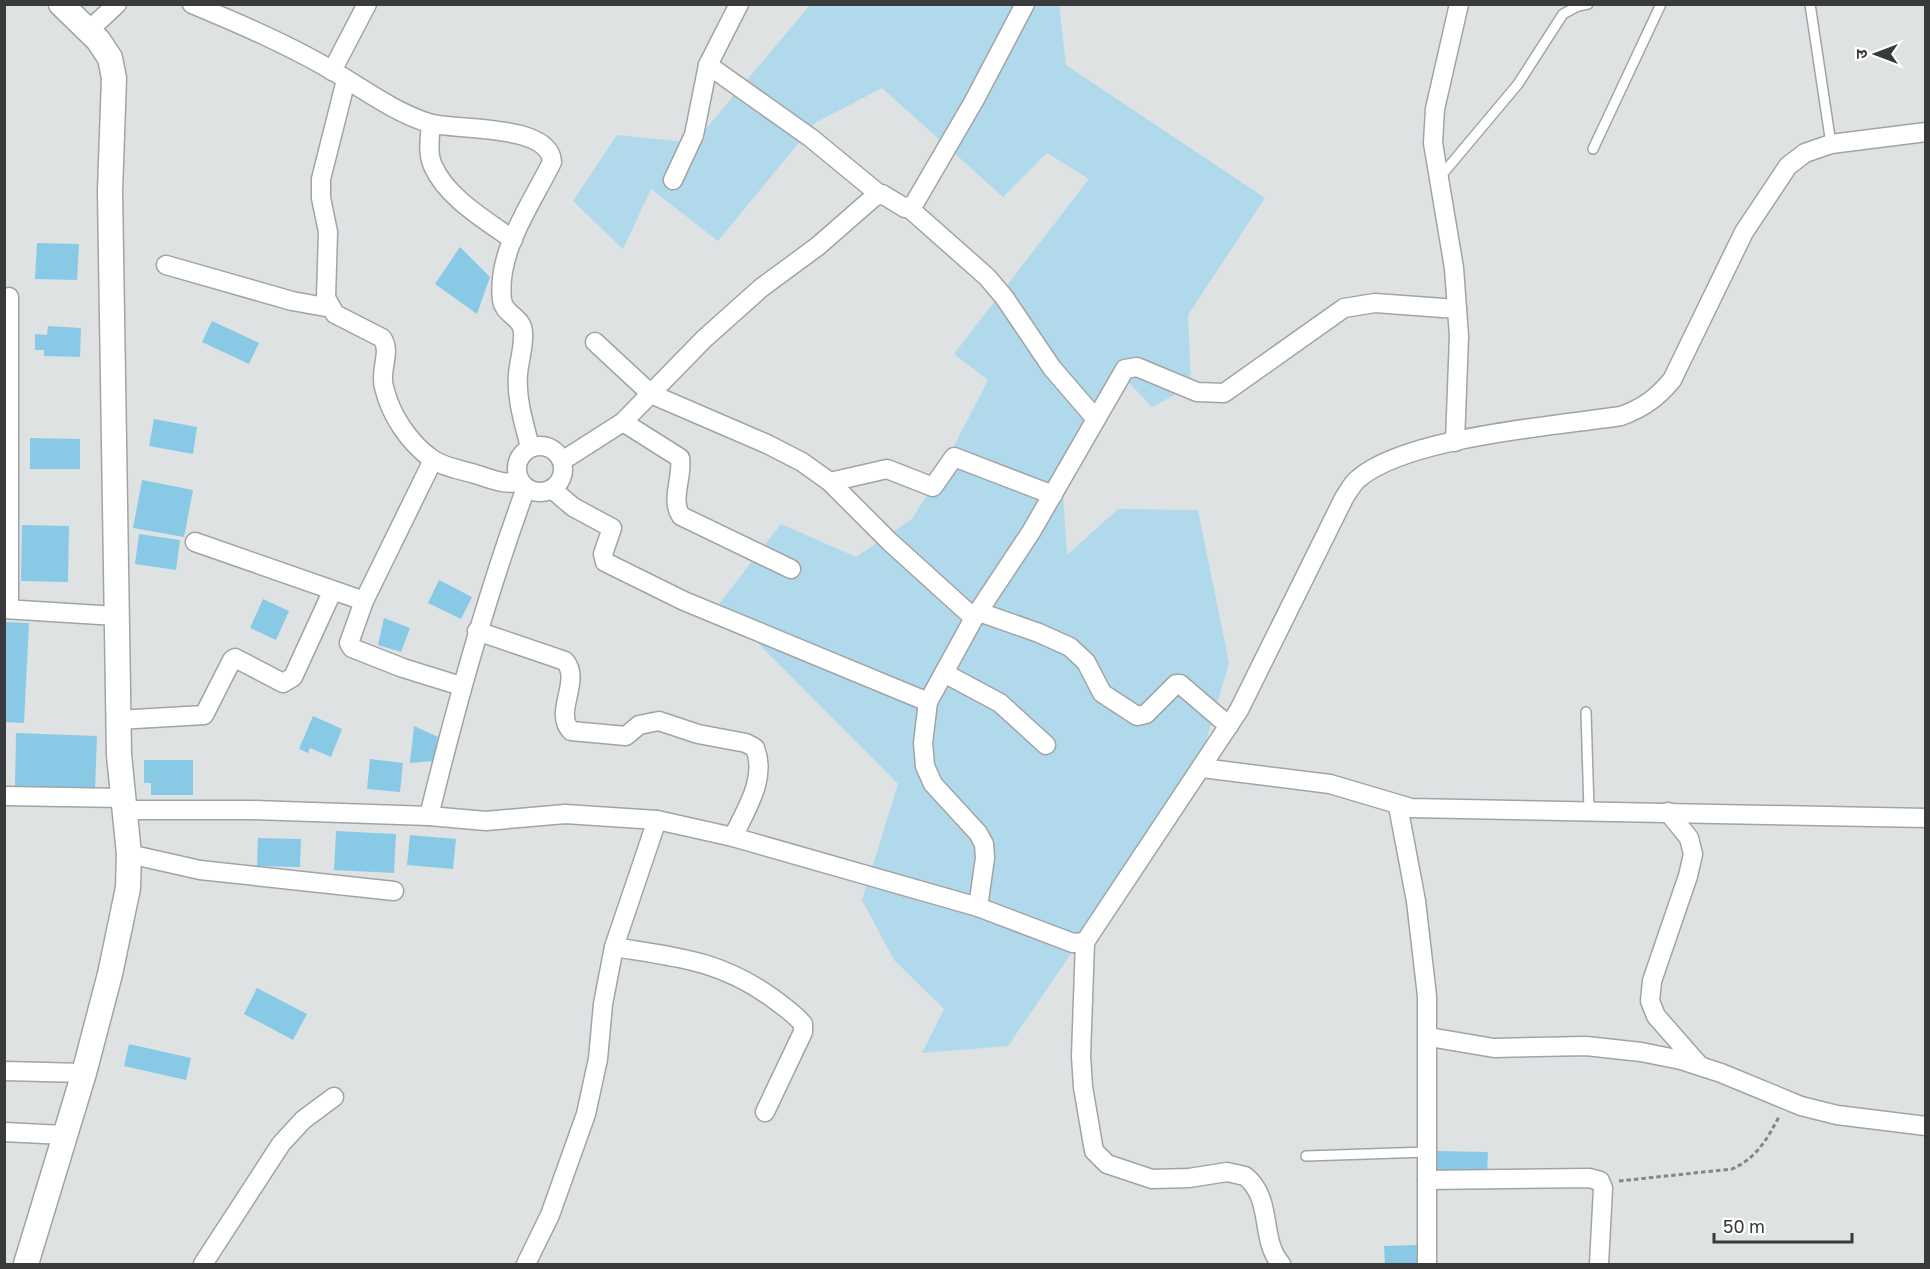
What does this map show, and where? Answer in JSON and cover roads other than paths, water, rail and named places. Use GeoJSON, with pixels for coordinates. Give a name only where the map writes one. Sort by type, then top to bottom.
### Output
{"type":"FeatureCollection","features":[{"type":"Feature","properties":{"kind":"street"},"geometry":{"type":"LineString","coordinates":[[26,1264],[84,1073],[128,888],[129,854],[118,720],[110,192],[114,78],[110,58],[88,31],[61,4]]}},
{"type":"Feature","properties":{"kind":"street"},"geometry":{"type":"LineString","coordinates":[[88,31],[117,4]]}},
{"type":"Feature","properties":{"kind":"street"},"geometry":{"type":"LineString","coordinates":[[192,4],[339,75],[432,124],[515,134],[547,148],[552,154],[552,162],[513,240],[502,276],[502,293],[506,311],[519,321],[524,332],[518,395],[530,447]]}},
{"type":"Feature","properties":{"kind":"street"},"geometry":{"type":"LineString","coordinates":[[367,4],[339,75],[321,179],[321,198],[328,232],[325,287],[331,308],[335,314],[382,338],[386,343],[382,378],[392,410],[403,429],[433,460],[500,482],[545,491],[552,489],[561,478],[562,461],[551,447],[530,447]]}},
{"type":"Feature","properties":{"kind":"street"},"geometry":{"type":"LineString","coordinates":[[674,180],[694,135],[708,65],[739,4]]}},
{"type":"Feature","properties":{"kind":"street"},"geometry":{"type":"LineString","coordinates":[[909,208],[974,101],[1025,4]]}},
{"type":"Feature","properties":{"kind":"street"},"geometry":{"type":"LineString","coordinates":[[1455,442],[1459,336],[1454,268],[1433,143],[1435,109],[1459,4]]}},
{"type":"Feature","properties":{"kind":"street"},"geometry":{"type":"LineString","coordinates":[[708,65],[812,138],[879,194],[909,208],[987,277],[1004,297],[1052,368],[1096,419]]}},
{"type":"Feature","properties":{"kind":"street"},"geometry":{"type":"LineString","coordinates":[[432,124],[429,144],[432,165],[442,182],[466,204],[513,240]]}},
{"type":"Feature","properties":{"kind":"street"},"geometry":{"type":"LineString","coordinates":[[1281,1264],[1270,1241],[1265,1209],[1259,1193],[1245,1176],[1227,1172],[1189,1178],[1152,1179],[1107,1164],[1094,1151],[1084,1098],[1081,1056],[1085,942],[1229,726],[1344,498],[1357,480],[1380,465],[1455,442],[1621,416],[1642,408],[1672,380],[1744,232],[1788,166],[1804,153],[1831,144],[1926,132]]}},
{"type":"Feature","properties":{"kind":"street"},"geometry":{"type":"LineString","coordinates":[[562,461],[623,422],[704,339],[761,288],[879,194]]}},
{"type":"Feature","properties":{"kind":"street"},"geometry":{"type":"LineString","coordinates":[[166,265],[292,301],[331,308]]}},
{"type":"Feature","properties":{"kind":"street"},"geometry":{"type":"LineString","coordinates":[[9,297],[7,609],[116,616]]}},
{"type":"Feature","properties":{"kind":"street"},"geometry":{"type":"LineString","coordinates":[[978,908],[985,858],[984,844],[978,833],[940,794],[925,766],[923,743],[928,702],[976,615],[1053,495],[1122,374],[1129,368],[1137,368],[1197,392],[1224,393],[1344,308],[1375,303],[1457,309]]}},
{"type":"Feature","properties":{"kind":"street"},"geometry":{"type":"LineString","coordinates":[[595,342],[651,394],[767,444],[802,462],[830,482],[890,542],[976,615],[1039,633],[1070,647],[1086,662],[1102,693],[1137,716],[1146,714],[1176,684],[1180,684],[1229,726]]}},
{"type":"Feature","properties":{"kind":"street"},"geometry":{"type":"LineString","coordinates":[[623,422],[680,458],[676,503],[681,516],[791,569]]}},
{"type":"Feature","properties":{"kind":"street"},"geometry":{"type":"LineString","coordinates":[[429,816],[461,686],[523,485],[517,471],[520,459],[530,447]]}},
{"type":"Feature","properties":{"kind":"street"},"geometry":{"type":"LineString","coordinates":[[830,482],[887,469],[933,487],[954,457],[1053,495]]}},
{"type":"Feature","properties":{"kind":"street"},"geometry":{"type":"LineString","coordinates":[[433,460],[364,601],[350,637],[352,648],[403,668],[461,686]]}},
{"type":"Feature","properties":{"kind":"street"},"geometry":{"type":"LineString","coordinates":[[552,489],[573,507],[612,528],[603,554],[604,562],[684,601],[928,702]]}},
{"type":"Feature","properties":{"kind":"street"},"geometry":{"type":"LineString","coordinates":[[195,542],[332,592],[364,601]]}},
{"type":"Feature","properties":{"kind":"street"},"geometry":{"type":"LineString","coordinates":[[118,720],[204,715],[235,658],[283,683],[288,683],[293,677],[332,592]]}},
{"type":"Feature","properties":{"kind":"street"},"geometry":{"type":"LineString","coordinates":[[477,631],[565,661],[572,675],[565,718],[566,726],[571,731],[626,736],[639,725],[659,721],[755,748],[760,761],[760,773],[733,837]]}},
{"type":"Feature","properties":{"kind":"street"},"geometry":{"type":"LineString","coordinates":[[944,673],[1000,704],[1046,745]]}},
{"type":"Feature","properties":{"kind":"street"},"geometry":{"type":"LineString","coordinates":[[1202,768],[1330,784],[1357,790],[1398,806],[1926,818]]}},
{"type":"Feature","properties":{"kind":"street"},"geometry":{"type":"LineString","coordinates":[[4,796],[251,810],[429,816],[486,821],[565,814],[657,820],[733,837],[978,908],[1073,942],[1085,942]]}},
{"type":"Feature","properties":{"kind":"street"},"geometry":{"type":"LineString","coordinates":[[1398,806],[1416,901],[1429,1036],[1427,1264]]}},
{"type":"Feature","properties":{"kind":"street"},"geometry":{"type":"LineString","coordinates":[[1668,812],[1689,838],[1693,854],[1688,876],[1652,981],[1650,1001],[1656,1016],[1700,1066]]}},
{"type":"Feature","properties":{"kind":"street"},"geometry":{"type":"LineString","coordinates":[[526,1264],[550,1215],[586,1114],[598,1059],[603,1004],[614,947],[657,820]]}},
{"type":"Feature","properties":{"kind":"street"},"geometry":{"type":"LineString","coordinates":[[129,854],[200,870],[394,891]]}},
{"type":"Feature","properties":{"kind":"street"},"geometry":{"type":"LineString","coordinates":[[614,947],[691,960],[725,969],[750,982],[796,1015],[803,1024],[803,1032],[765,1112]]}},
{"type":"Feature","properties":{"kind":"street"},"geometry":{"type":"LineString","coordinates":[[1429,1036],[1504,1048],[1614,1048],[1700,1066],[1787,1100],[1838,1115],[1926,1126]]}},
{"type":"Feature","properties":{"kind":"street"},"geometry":{"type":"LineString","coordinates":[[4,1071],[84,1073]]}},
{"type":"Feature","properties":{"kind":"street"},"geometry":{"type":"LineString","coordinates":[[203,1264],[281,1144],[303,1120],[334,1097]]}},
{"type":"Feature","properties":{"kind":"street"},"geometry":{"type":"LineString","coordinates":[[4,1132],[64,1135]]}},
{"type":"Feature","properties":{"kind":"street"},"geometry":{"type":"LineString","coordinates":[[1427,1180],[1589,1178],[1600,1181],[1604,1188],[1599,1264]]}},
{"type":"Feature","properties":{"kind":"lane"},"geometry":{"type":"LineString","coordinates":[[1440,177],[1518,84],[1563,14],[1578,6],[1588,4]]}},
{"type":"Feature","properties":{"kind":"lane"},"geometry":{"type":"LineString","coordinates":[[1593,149],[1661,4]]}},
{"type":"Feature","properties":{"kind":"lane"},"geometry":{"type":"LineString","coordinates":[[1810,4],[1831,144]]}},
{"type":"Feature","properties":{"kind":"lane"},"geometry":{"type":"LineString","coordinates":[[1586,712],[1589,810]]}},
{"type":"Feature","properties":{"kind":"lane"},"geometry":{"type":"LineString","coordinates":[[1306,1156],[1427,1152]]}}]}
